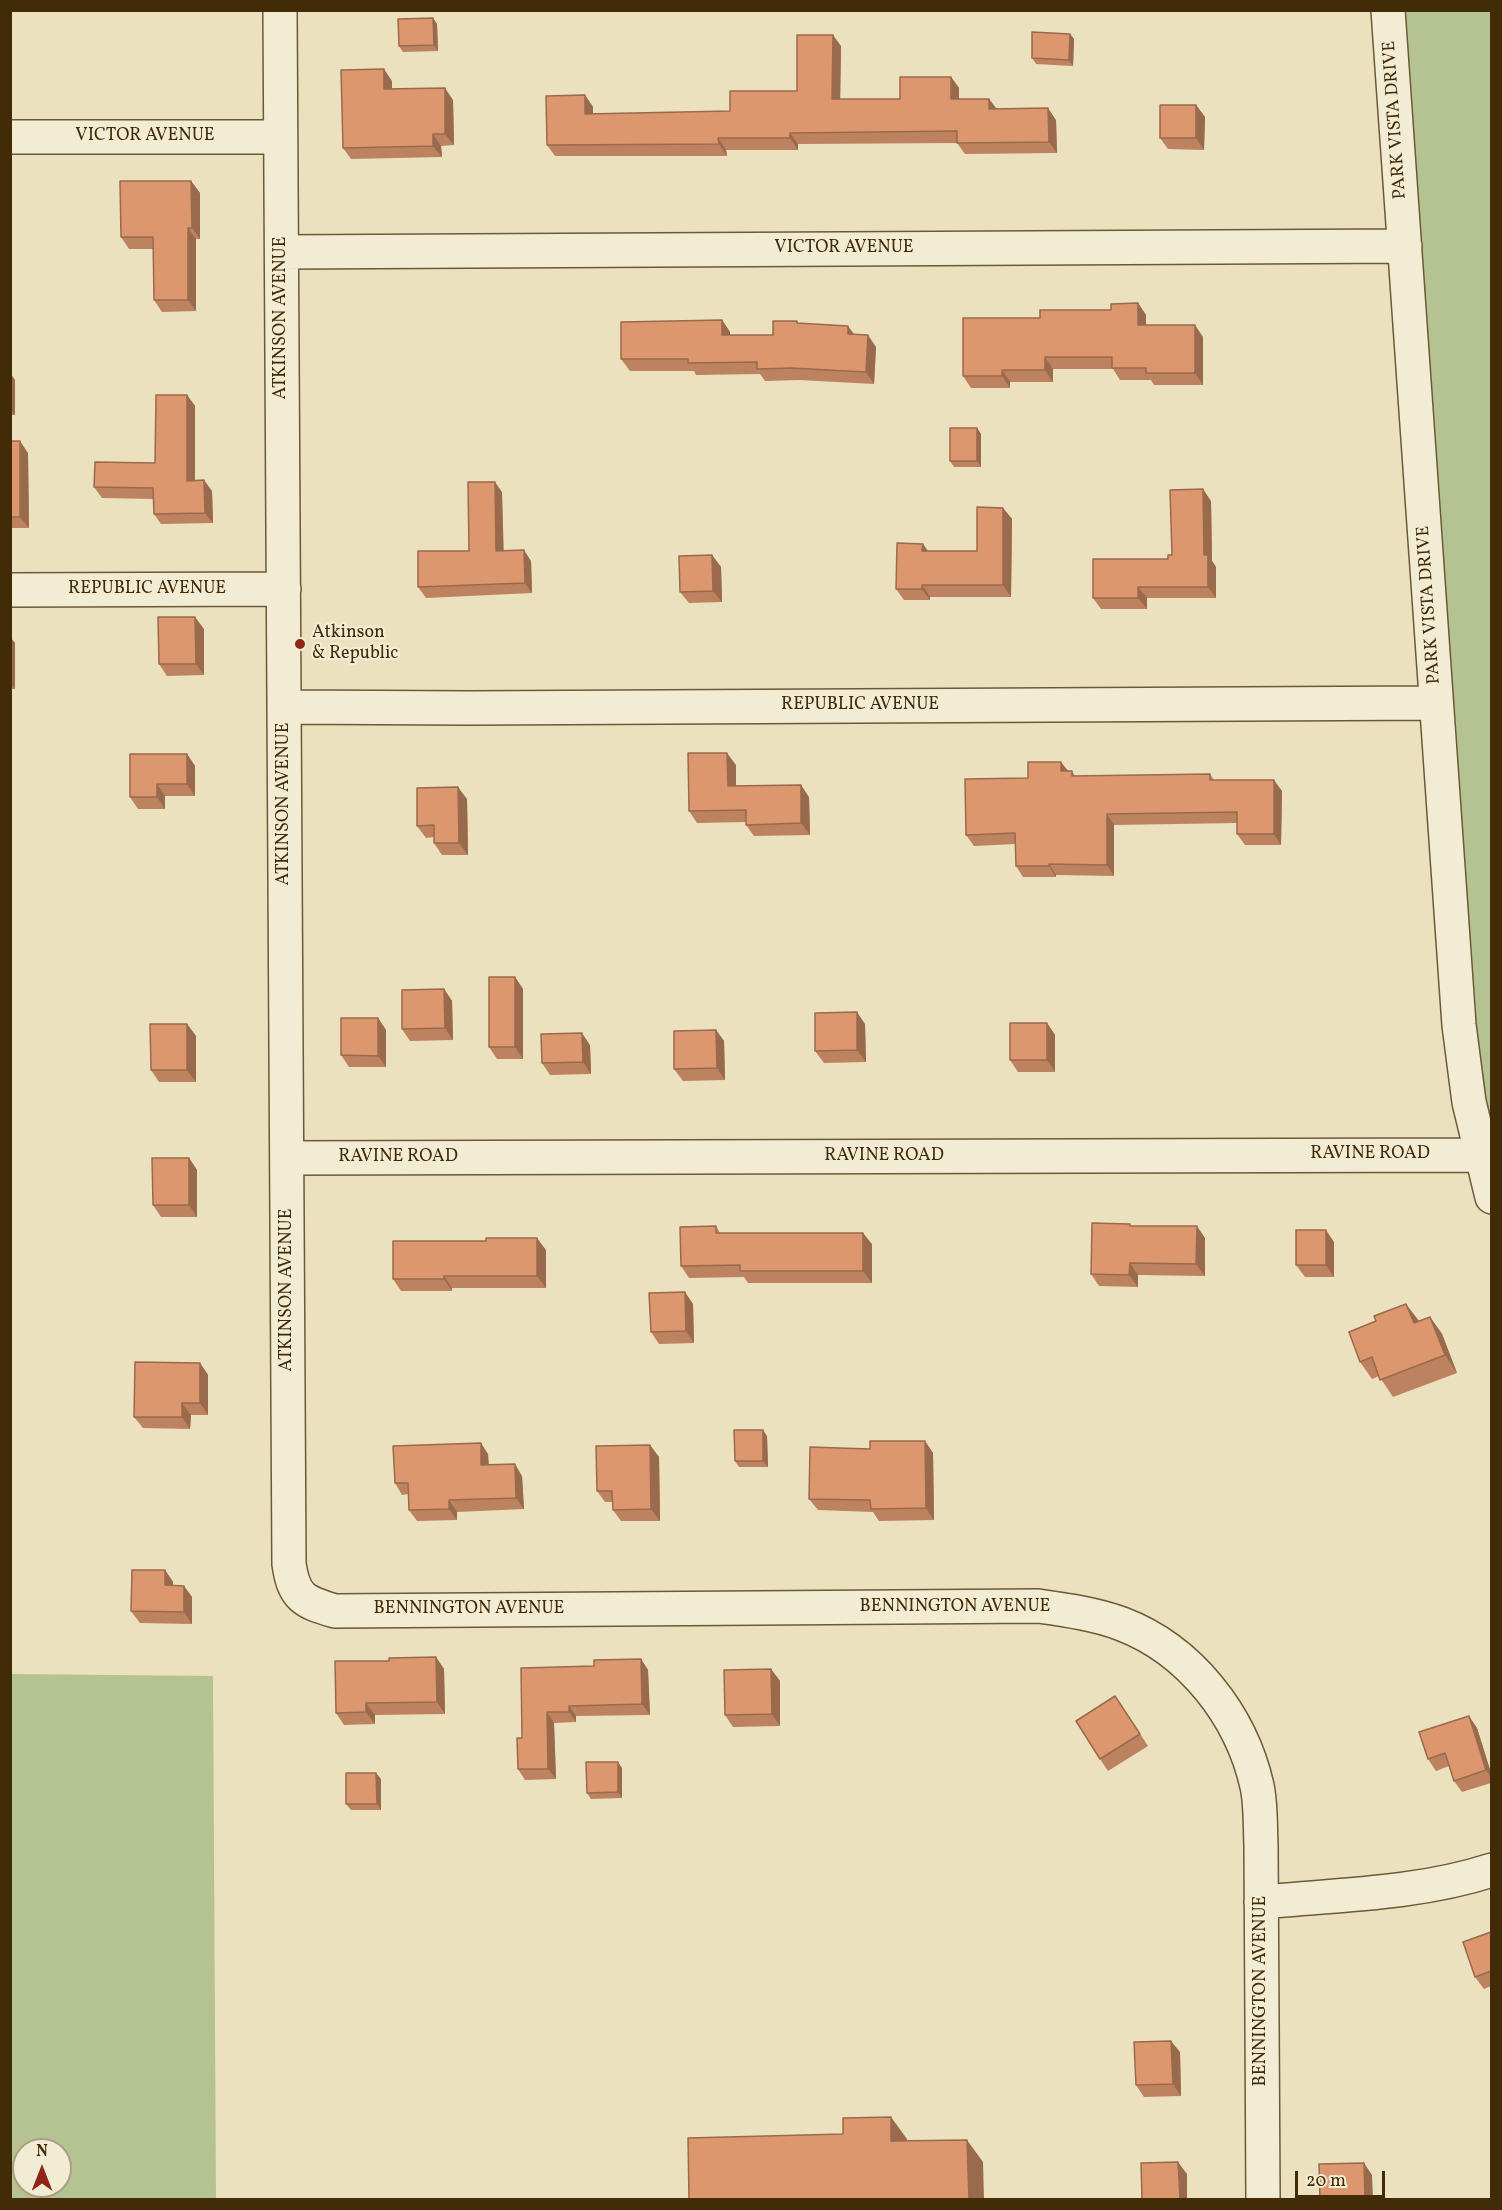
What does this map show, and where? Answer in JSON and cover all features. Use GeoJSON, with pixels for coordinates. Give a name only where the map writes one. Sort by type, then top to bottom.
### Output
{"type":"FeatureCollection","features":[{"type":"Feature","properties":{"kind":"street","name":"ATKINSON AVENUE"},"geometry":{"type":"LineString","coordinates":[[280,10],[289,1564],[291,1579],[300,1596]]}},
{"type":"Feature","properties":{"kind":"street","name":"PARK VISTA DRIVE"},"geometry":{"type":"LineString","coordinates":[[1388,10],[1459,1025],[1469,1102],[1491,1197]]}},
{"type":"Feature","properties":{"kind":"street","name":"VICTOR AVENUE"},"geometry":{"type":"LineString","coordinates":[[10,137],[280,137]]}},
{"type":"Feature","properties":{"kind":"street","name":"VICTOR AVENUE"},"geometry":{"type":"LineString","coordinates":[[282,252],[1405,246]]}},
{"type":"Feature","properties":{"kind":"street","name":"REPUBLIC AVENUE"},"geometry":{"type":"LineString","coordinates":[[10,590],[284,590]]}},
{"type":"Feature","properties":{"kind":"street","name":"REPUBLIC AVENUE"},"geometry":{"type":"LineString","coordinates":[[285,707],[1436,703]]}},
{"type":"Feature","properties":{"kind":"street","name":"RAVINE ROAD"},"geometry":{"type":"LineString","coordinates":[[287,1158],[1481,1155]]}},
{"type":"Feature","properties":{"kind":"street","name":"BENNINGTON AVENUE"},"geometry":{"type":"LineString","coordinates":[[300,1596],[308,1603],[335,1611],[1038,1606],[1079,1611],[1121,1624],[1145,1635],[1180,1659],[1219,1700],[1239,1733],[1258,1788],[1261,1845],[1263,2199]]}},
{"type":"Feature","properties":{"kind":"street"},"geometry":{"type":"LineString","coordinates":[[1261,1902],[1413,1888],[1491,1870]]}},
{"type":"Feature","properties":{"kind":"green space"},"geometry":{"type":"Polygon","coordinates":[[[1388,11],[1491,11],[1491,1197],[1481,1155],[1388,11]]]}},
{"type":"Feature","properties":{"kind":"green space"},"geometry":{"type":"Polygon","coordinates":[[[11,1674],[213,1676],[216,2199],[11,2199],[11,1674]]]}},
{"type":"Feature","properties":{"kind":"building"},"geometry":{"type":"Polygon","coordinates":[[[433,18],[434,45],[399,46],[398,19],[433,18]]]}},
{"type":"Feature","properties":{"kind":"building"},"geometry":{"type":"Polygon","coordinates":[[[1032,32],[1070,34],[1069,60],[1032,58],[1032,32]]]}},
{"type":"Feature","properties":{"kind":"building"},"geometry":{"type":"Polygon","coordinates":[[[797,35],[833,35],[832,99],[900,99],[900,77],[951,77],[951,99],[989,99],[989,109],[1048,108],[1049,142],[957,143],[957,131],[790,133],[790,138],[718,138],[719,144],[547,145],[546,96],[585,95],[585,114],[730,111],[730,91],[797,91],[797,35]]]}},
{"type":"Feature","properties":{"kind":"building"},"geometry":{"type":"Polygon","coordinates":[[[384,69],[384,89],[445,88],[445,134],[433,134],[433,146],[343,148],[341,70],[384,69]]]}},
{"type":"Feature","properties":{"kind":"building"},"geometry":{"type":"Polygon","coordinates":[[[1160,105],[1196,105],[1196,138],[1160,138],[1160,105]]]}},
{"type":"Feature","properties":{"kind":"building"},"geometry":{"type":"Polygon","coordinates":[[[120,181],[191,181],[192,228],[188,228],[188,300],[154,300],[153,237],[121,237],[120,181]]]}},
{"type":"Feature","properties":{"kind":"building"},"geometry":{"type":"Polygon","coordinates":[[[1138,303],[1138,325],[1195,325],[1195,373],[1146,373],[1146,368],[1112,368],[1112,357],[1045,357],[1045,370],[1002,370],[1002,376],[963,376],[963,318],[1040,318],[1040,310],[1111,310],[1111,304],[1138,303]]]}},
{"type":"Feature","properties":{"kind":"building"},"geometry":{"type":"Polygon","coordinates":[[[722,320],[722,335],[773,335],[773,321],[848,326],[848,334],[868,335],[866,372],[791,368],[757,369],[757,362],[688,363],[688,359],[621,359],[621,322],[722,320]]]}},
{"type":"Feature","properties":{"kind":"building"},"geometry":{"type":"Polygon","coordinates":[[[156,395],[187,395],[187,481],[204,480],[205,513],[154,514],[153,488],[94,487],[95,462],[155,463],[156,395]]]}},
{"type":"Feature","properties":{"kind":"building"},"geometry":{"type":"Polygon","coordinates":[[[950,428],[977,428],[977,461],[950,461],[950,428]]]}},
{"type":"Feature","properties":{"kind":"building"},"geometry":{"type":"Polygon","coordinates":[[[10,441],[20,441],[20,517],[10,517],[10,441]]]}},
{"type":"Feature","properties":{"kind":"building"},"geometry":{"type":"Polygon","coordinates":[[[468,482],[495,482],[496,551],[524,550],[525,583],[418,587],[418,551],[469,551],[468,482]]]}},
{"type":"Feature","properties":{"kind":"building"},"geometry":{"type":"Polygon","coordinates":[[[1203,489],[1204,555],[1208,555],[1208,587],[1138,587],[1138,598],[1093,598],[1093,559],[1168,559],[1168,555],[1172,555],[1170,490],[1203,489]]]}},
{"type":"Feature","properties":{"kind":"building"},"geometry":{"type":"Polygon","coordinates":[[[977,507],[1003,508],[1003,585],[922,585],[922,589],[896,589],[897,543],[923,544],[922,551],[977,551],[977,507]]]}},
{"type":"Feature","properties":{"kind":"building"},"geometry":{"type":"Polygon","coordinates":[[[712,555],[713,591],[680,592],[679,556],[712,555]]]}},
{"type":"Feature","properties":{"kind":"building"},"geometry":{"type":"Polygon","coordinates":[[[158,617],[195,617],[196,664],[159,664],[158,617]]]}},
{"type":"Feature","properties":{"kind":"building"},"geometry":{"type":"Polygon","coordinates":[[[688,753],[727,753],[728,786],[801,785],[801,823],[746,825],[746,810],[689,811],[688,753]]]}},
{"type":"Feature","properties":{"kind":"building"},"geometry":{"type":"Polygon","coordinates":[[[130,754],[187,754],[187,784],[157,784],[157,797],[130,797],[130,754]]]}},
{"type":"Feature","properties":{"kind":"building"},"geometry":{"type":"Polygon","coordinates":[[[1028,762],[1061,762],[1061,771],[1072,771],[1072,776],[1210,774],[1210,780],[1274,780],[1274,834],[1237,834],[1237,812],[1107,814],[1107,865],[1016,866],[1015,833],[966,835],[965,779],[1028,778],[1028,762]]]}},
{"type":"Feature","properties":{"kind":"building"},"geometry":{"type":"Polygon","coordinates":[[[458,787],[459,843],[434,843],[434,825],[417,826],[417,788],[458,787]]]}},
{"type":"Feature","properties":{"kind":"building"},"geometry":{"type":"Polygon","coordinates":[[[489,977],[515,977],[515,1047],[489,1047],[489,977]]]}},
{"type":"Feature","properties":{"kind":"building"},"geometry":{"type":"Polygon","coordinates":[[[444,989],[445,1028],[402,1029],[402,990],[444,989]]]}},
{"type":"Feature","properties":{"kind":"building"},"geometry":{"type":"Polygon","coordinates":[[[857,1012],[857,1050],[815,1051],[815,1013],[857,1012]]]}},
{"type":"Feature","properties":{"kind":"building"},"geometry":{"type":"Polygon","coordinates":[[[341,1018],[378,1018],[378,1056],[341,1055],[341,1018]]]}},
{"type":"Feature","properties":{"kind":"building"},"geometry":{"type":"Polygon","coordinates":[[[1010,1023],[1047,1023],[1047,1060],[1010,1060],[1010,1023]]]}},
{"type":"Feature","properties":{"kind":"building"},"geometry":{"type":"Polygon","coordinates":[[[150,1024],[187,1024],[187,1070],[151,1070],[150,1024]]]}},
{"type":"Feature","properties":{"kind":"building"},"geometry":{"type":"Polygon","coordinates":[[[716,1030],[717,1068],[674,1069],[674,1031],[716,1030]]]}},
{"type":"Feature","properties":{"kind":"building"},"geometry":{"type":"Polygon","coordinates":[[[582,1033],[583,1062],[542,1063],[541,1034],[582,1033]]]}},
{"type":"Feature","properties":{"kind":"building"},"geometry":{"type":"Polygon","coordinates":[[[152,1158],[189,1158],[189,1205],[153,1205],[152,1158]]]}},
{"type":"Feature","properties":{"kind":"building"},"geometry":{"type":"Polygon","coordinates":[[[1092,1223],[1130,1224],[1130,1226],[1197,1226],[1196,1264],[1130,1263],[1129,1275],[1091,1274],[1092,1223]]]}},
{"type":"Feature","properties":{"kind":"building"},"geometry":{"type":"Polygon","coordinates":[[[716,1226],[716,1233],[863,1233],[863,1271],[740,1271],[740,1265],[681,1266],[680,1227],[716,1226]]]}},
{"type":"Feature","properties":{"kind":"building"},"geometry":{"type":"Polygon","coordinates":[[[1296,1230],[1326,1230],[1326,1265],[1296,1265],[1296,1230]]]}},
{"type":"Feature","properties":{"kind":"building"},"geometry":{"type":"Polygon","coordinates":[[[486,1238],[537,1238],[537,1276],[444,1276],[444,1279],[393,1279],[393,1241],[486,1241],[486,1238]]]}},
{"type":"Feature","properties":{"kind":"building"},"geometry":{"type":"Polygon","coordinates":[[[685,1292],[686,1331],[651,1332],[649,1293],[685,1292]]]}},
{"type":"Feature","properties":{"kind":"building"},"geometry":{"type":"Polygon","coordinates":[[[1406,1304],[1414,1323],[1430,1317],[1445,1355],[1380,1380],[1372,1357],[1360,1362],[1349,1332],[1376,1321],[1374,1316],[1406,1304]]]}},
{"type":"Feature","properties":{"kind":"building"},"geometry":{"type":"Polygon","coordinates":[[[135,1362],[200,1363],[200,1403],[182,1403],[182,1417],[134,1417],[135,1362]]]}},
{"type":"Feature","properties":{"kind":"building"},"geometry":{"type":"Polygon","coordinates":[[[734,1430],[763,1430],[763,1461],[735,1461],[734,1430]]]}},
{"type":"Feature","properties":{"kind":"building"},"geometry":{"type":"Polygon","coordinates":[[[870,1441],[925,1441],[926,1508],[871,1509],[870,1500],[809,1499],[810,1447],[870,1449],[870,1441]]]}},
{"type":"Feature","properties":{"kind":"building"},"geometry":{"type":"Polygon","coordinates":[[[481,1443],[481,1465],[515,1464],[516,1498],[449,1500],[449,1509],[409,1510],[408,1483],[395,1483],[393,1446],[481,1443]]]}},
{"type":"Feature","properties":{"kind":"building"},"geometry":{"type":"Polygon","coordinates":[[[650,1445],[651,1509],[613,1510],[612,1491],[597,1491],[596,1446],[650,1445]]]}},
{"type":"Feature","properties":{"kind":"building"},"geometry":{"type":"Polygon","coordinates":[[[132,1570],[165,1570],[165,1585],[184,1586],[184,1612],[131,1611],[132,1570]]]}},
{"type":"Feature","properties":{"kind":"building"},"geometry":{"type":"Polygon","coordinates":[[[436,1657],[437,1702],[366,1703],[366,1712],[336,1713],[335,1661],[389,1661],[389,1658],[436,1657]]]}},
{"type":"Feature","properties":{"kind":"building"},"geometry":{"type":"Polygon","coordinates":[[[641,1659],[642,1704],[569,1706],[569,1712],[547,1712],[548,1769],[518,1769],[517,1738],[522,1738],[521,1668],[594,1666],[594,1660],[641,1659]]]}},
{"type":"Feature","properties":{"kind":"building"},"geometry":{"type":"Polygon","coordinates":[[[771,1669],[772,1714],[725,1715],[724,1670],[771,1669]]]}},
{"type":"Feature","properties":{"kind":"building"},"geometry":{"type":"Polygon","coordinates":[[[1115,1696],[1140,1734],[1100,1759],[1076,1721],[1115,1696]]]}},
{"type":"Feature","properties":{"kind":"building"},"geometry":{"type":"Polygon","coordinates":[[[1469,1716],[1486,1770],[1454,1781],[1445,1753],[1428,1759],[1419,1732],[1469,1716]]]}},
{"type":"Feature","properties":{"kind":"building"},"geometry":{"type":"Polygon","coordinates":[[[586,1762],[618,1762],[618,1792],[587,1793],[586,1762]]]}},
{"type":"Feature","properties":{"kind":"building"},"geometry":{"type":"Polygon","coordinates":[[[346,1773],[376,1773],[377,1804],[346,1804],[346,1773]]]}},
{"type":"Feature","properties":{"kind":"building"},"geometry":{"type":"Polygon","coordinates":[[[1491,1932],[1491,1971],[1475,1977],[1463,1942],[1491,1932]]]}},
{"type":"Feature","properties":{"kind":"building"},"geometry":{"type":"Polygon","coordinates":[[[1171,2041],[1173,2084],[1136,2085],[1134,2042],[1171,2041]]]}},
{"type":"Feature","properties":{"kind":"building"},"geometry":{"type":"Polygon","coordinates":[[[891,2117],[891,2141],[967,2140],[969,2199],[689,2199],[688,2138],[843,2134],[843,2118],[891,2117]]]}},
{"type":"Feature","properties":{"kind":"building"},"geometry":{"type":"Polygon","coordinates":[[[1178,2162],[1180,2199],[1142,2199],[1141,2163],[1178,2162]]]}},
{"type":"Feature","properties":{"kind":"building"},"geometry":{"type":"Polygon","coordinates":[[[1364,2163],[1365,2199],[1320,2199],[1319,2164],[1364,2163]]]}},
{"type":"Feature","properties":{"kind":"place","name":"Atkinson & Republic"},"geometry":{"type":"Point","coordinates":[300,644]}}]}
